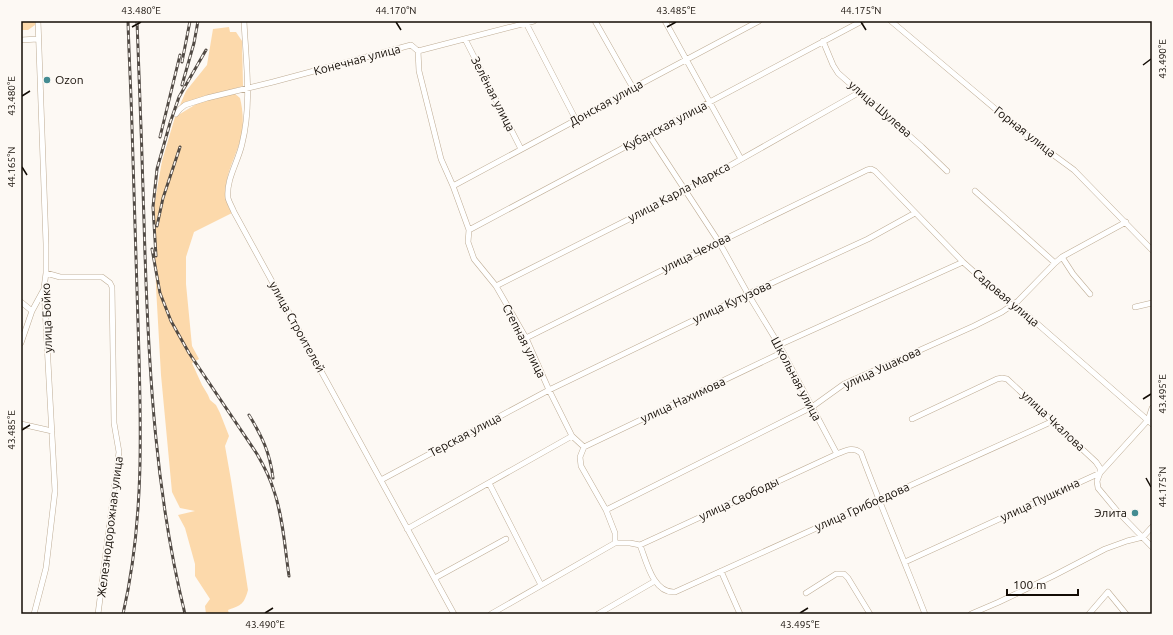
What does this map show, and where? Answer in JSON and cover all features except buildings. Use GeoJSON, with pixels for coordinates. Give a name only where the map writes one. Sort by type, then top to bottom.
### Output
{"type":"FeatureCollection","features":[{"type":"Feature","properties":{"kind":"street","name":"улица Бойко"},"geometry":{"type":"LineString","coordinates":[[34,614],[46,568],[55,491],[44,288],[46,273],[38,21]]}},
{"type":"Feature","properties":{"kind":"street","name":"улица Строителей"},"geometry":{"type":"LineString","coordinates":[[244,21],[248,88],[247,118],[242,145],[230,176],[228,198],[238,219],[454,614]]}},
{"type":"Feature","properties":{"kind":"street","name":"Конечная улица"},"geometry":{"type":"LineString","coordinates":[[176,114],[180,109],[191,102],[411,46],[418,51],[534,21]]}},
{"type":"Feature","properties":{"kind":"street"},"geometry":{"type":"LineString","coordinates":[[595,21],[632,88]]}},
{"type":"Feature","properties":{"kind":"street"},"geometry":{"type":"LineString","coordinates":[[665,21],[741,158]]}},
{"type":"Feature","properties":{"kind":"street","name":"Донская улица"},"geometry":{"type":"LineString","coordinates":[[453,186],[632,88],[759,21]]}},
{"type":"Feature","properties":{"kind":"street","name":"Кубанская улица"},"geometry":{"type":"LineString","coordinates":[[468,230],[862,21]]}},
{"type":"Feature","properties":{"kind":"street","name":"Горная улица"},"geometry":{"type":"LineString","coordinates":[[892,21],[1026,134],[1074,170],[1152,250]]}},
{"type":"Feature","properties":{"kind":"street"},"geometry":{"type":"LineString","coordinates":[[526,23],[576,120]]}},
{"type":"Feature","properties":{"kind":"street"},"geometry":{"type":"LineString","coordinates":[[21,40],[38,39]]}},
{"type":"Feature","properties":{"kind":"street","name":"Зелёная улица"},"geometry":{"type":"LineString","coordinates":[[465,39],[522,149]]}},
{"type":"Feature","properties":{"kind":"street","name":"улица Шулева"},"geometry":{"type":"LineString","coordinates":[[823,41],[832,65],[838,73],[947,171]]}},
{"type":"Feature","properties":{"kind":"street","name":"Степная улица"},"geometry":{"type":"LineString","coordinates":[[418,51],[419,71],[441,159],[453,186],[468,230],[468,242],[474,258],[496,286],[526,338],[549,390],[572,436],[584,447]]}},
{"type":"Feature","properties":{"kind":"street","name":"улица Карла Маркса"},"geometry":{"type":"LineString","coordinates":[[496,286],[684,190],[860,92]]}},
{"type":"Feature","properties":{"kind":"street","name":"Школьная улица"},"geometry":{"type":"LineString","coordinates":[[648,135],[719,242],[783,352],[837,454]]}},
{"type":"Feature","properties":{"kind":"street","name":"Садовая улица"},"geometry":{"type":"LineString","coordinates":[[867,170],[871,169],[875,171],[964,262],[1012,305],[1025,314],[1150,422]]}},
{"type":"Feature","properties":{"kind":"street","name":"улица Чехова"},"geometry":{"type":"LineString","coordinates":[[526,338],[867,170]]}},
{"type":"Feature","properties":{"kind":"street"},"geometry":{"type":"LineString","coordinates":[[975,191],[1055,263]]}},
{"type":"Feature","properties":{"kind":"street","name":"улица Кутузова"},"geometry":{"type":"LineString","coordinates":[[549,390],[748,294],[868,239],[916,213]]}},
{"type":"Feature","properties":{"kind":"street","name":"улица Ушакова"},"geometry":{"type":"LineString","coordinates":[[606,510],[812,407],[844,384],[1002,312],[1018,301],[1062,257],[1126,222]]}},
{"type":"Feature","properties":{"kind":"street"},"geometry":{"type":"LineString","coordinates":[[1062,257],[1073,274],[1090,294]]}},
{"type":"Feature","properties":{"kind":"street"},"geometry":{"type":"LineString","coordinates":[[779,345],[964,262]]}},
{"type":"Feature","properties":{"kind":"street","name":"Железнодорожная улица"},"geometry":{"type":"LineString","coordinates":[[46,273],[60,277],[102,277],[110,282],[112,287],[114,424],[119,452],[98,614]]}},
{"type":"Feature","properties":{"kind":"street"},"geometry":{"type":"LineString","coordinates":[[21,343],[32,311],[44,288]]}},
{"type":"Feature","properties":{"kind":"street"},"geometry":{"type":"LineString","coordinates":[[21,302],[32,311]]}},
{"type":"Feature","properties":{"kind":"street"},"geometry":{"type":"LineString","coordinates":[[1135,306],[1152,303]]}},
{"type":"Feature","properties":{"kind":"street","name":"улица Нахимова"},"geometry":{"type":"LineString","coordinates":[[584,447],[783,352]]}},
{"type":"Feature","properties":{"kind":"street","name":"улица Чкалова"},"geometry":{"type":"LineString","coordinates":[[912,419],[997,379],[1008,379],[1096,462],[1100,468],[1100,472]]}},
{"type":"Feature","properties":{"kind":"street","name":"Терская улица"},"geometry":{"type":"LineString","coordinates":[[381,480],[549,390]]}},
{"type":"Feature","properties":{"kind":"street","name":"улица Пушкина"},"geometry":{"type":"LineString","coordinates":[[905,562],[1100,472],[1150,422],[1152,408]]}},
{"type":"Feature","properties":{"kind":"street","name":"улица Грибоедова"},"geometry":{"type":"LineString","coordinates":[[655,581],[662,589],[675,592],[1053,421]]}},
{"type":"Feature","properties":{"kind":"street"},"geometry":{"type":"LineString","coordinates":[[21,424],[52,431]]}},
{"type":"Feature","properties":{"kind":"street"},"geometry":{"type":"LineString","coordinates":[[407,529],[572,436]]}},
{"type":"Feature","properties":{"kind":"street"},"geometry":{"type":"LineString","coordinates":[[584,447],[580,457],[581,466],[606,510],[615,533],[615,543]]}},
{"type":"Feature","properties":{"kind":"street"},"geometry":{"type":"LineString","coordinates":[[837,454],[852,449],[855,449],[861,453],[878,500],[905,562],[925,614]]}},
{"type":"Feature","properties":{"kind":"street","name":"улица Свободы"},"geometry":{"type":"LineString","coordinates":[[640,545],[837,454]]}},
{"type":"Feature","properties":{"kind":"street"},"geometry":{"type":"LineString","coordinates":[[1100,472],[1097,481],[1098,488],[1118,512],[1143,536],[1152,547]]}},
{"type":"Feature","properties":{"kind":"street"},"geometry":{"type":"LineString","coordinates":[[488,483],[541,585]]}},
{"type":"Feature","properties":{"kind":"street"},"geometry":{"type":"LineString","coordinates":[[971,614],[1046,580],[1105,549],[1127,540],[1143,536],[1152,527]]}},
{"type":"Feature","properties":{"kind":"street"},"geometry":{"type":"LineString","coordinates":[[434,578],[506,539]]}},
{"type":"Feature","properties":{"kind":"street"},"geometry":{"type":"LineString","coordinates":[[491,614],[615,543],[640,545],[655,581],[598,614]]}},
{"type":"Feature","properties":{"kind":"street"},"geometry":{"type":"LineString","coordinates":[[721,571],[740,614]]}},
{"type":"Feature","properties":{"kind":"street"},"geometry":{"type":"LineString","coordinates":[[806,593],[836,574],[844,574],[870,614]]}},
{"type":"Feature","properties":{"kind":"street"},"geometry":{"type":"LineString","coordinates":[[1089,614],[1108,592],[1126,614]]}},
{"type":"Feature","properties":{"kind":"street"},"geometry":{"type":"LineString","coordinates":[[500,609],[504,614]]}},
{"type":"Feature","properties":{"kind":"shaded area"},"geometry":{"type":"Polygon","coordinates":[[[21,21],[35,21],[35,25],[28,30],[21,30],[21,21]]]}},
{"type":"Feature","properties":{"kind":"shaded area"},"geometry":{"type":"Polygon","coordinates":[[[229,27],[230,32],[236,32],[242,41],[243,86],[180,105],[186,91],[207,65],[213,29],[229,27]]]}},
{"type":"Feature","properties":{"kind":"shaded area"},"geometry":{"type":"Polygon","coordinates":[[[234,93],[240,98],[243,123],[241,138],[226,185],[228,204],[232,213],[194,232],[186,257],[186,284],[192,346],[199,359],[192,363],[210,400],[216,405],[229,436],[225,446],[248,590],[244,601],[228,610],[229,614],[206,614],[205,606],[210,599],[195,576],[195,564],[185,528],[178,515],[195,511],[180,508],[172,492],[161,375],[156,287],[154,206],[162,161],[175,117],[198,103],[234,93]]]}},
{"type":"Feature","properties":{"kind":"railway"},"geometry":{"type":"LineString","coordinates":[[123,614],[135,542],[140,469],[139,359],[128,21]]}},
{"type":"Feature","properties":{"kind":"railway"},"geometry":{"type":"LineString","coordinates":[[137,21],[147,299],[152,390],[167,525],[185,614]]}},
{"type":"Feature","properties":{"kind":"railway"},"geometry":{"type":"LineString","coordinates":[[182,62],[190,21]]}},
{"type":"Feature","properties":{"kind":"railway"},"geometry":{"type":"LineString","coordinates":[[182,85],[194,43],[198,21]]}},
{"type":"Feature","properties":{"kind":"railway"},"geometry":{"type":"LineString","coordinates":[[156,256],[153,207],[157,169],[179,97],[206,50]]}},
{"type":"Feature","properties":{"kind":"railway"},"geometry":{"type":"LineString","coordinates":[[160,137],[180,55]]}},
{"type":"Feature","properties":{"kind":"railway"},"geometry":{"type":"LineString","coordinates":[[157,226],[163,198],[180,147]]}},
{"type":"Feature","properties":{"kind":"railway"},"geometry":{"type":"LineString","coordinates":[[152,249],[160,293],[171,321],[189,353],[257,454],[269,477],[280,511],[289,576]]}},
{"type":"Feature","properties":{"kind":"railway"},"geometry":{"type":"LineString","coordinates":[[249,415],[265,445],[273,478]]}},
{"type":"Feature","properties":{"kind":"place","name":"Ozon"},"geometry":{"type":"Point","coordinates":[47,80]}},
{"type":"Feature","properties":{"kind":"place","name":"Элита"},"geometry":{"type":"Point","coordinates":[1135,513]}}]}
